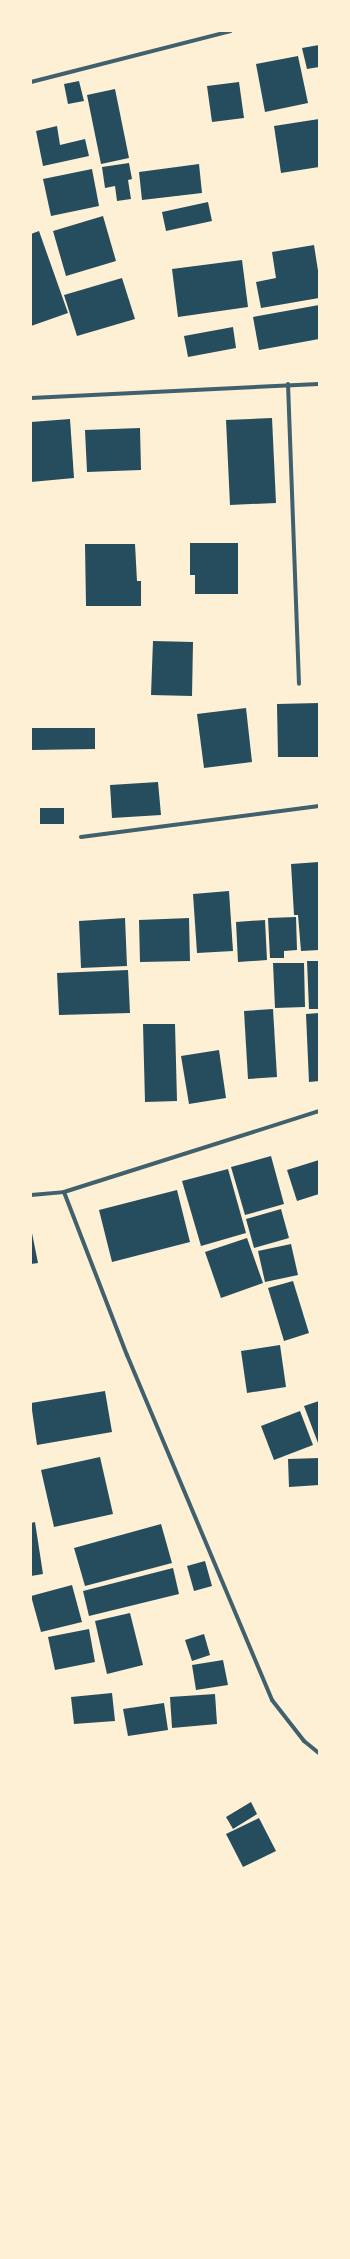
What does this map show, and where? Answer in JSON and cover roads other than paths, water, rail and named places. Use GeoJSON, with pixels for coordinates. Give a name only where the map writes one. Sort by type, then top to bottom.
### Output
{"type":"FeatureCollection","features":[{"type":"Feature","properties":{"kind":"street"},"geometry":{"type":"LineString","coordinates":[[31,82],[231,31]]}},
{"type":"Feature","properties":{"kind":"street"},"geometry":{"type":"LineString","coordinates":[[31,398],[288,384],[319,384]]}},
{"type":"Feature","properties":{"kind":"street"},"geometry":{"type":"LineString","coordinates":[[288,384],[299,684]]}},
{"type":"Feature","properties":{"kind":"street"},"geometry":{"type":"LineString","coordinates":[[81,836],[319,806]]}},
{"type":"Feature","properties":{"kind":"street"},"geometry":{"type":"LineString","coordinates":[[31,1195],[64,1192],[319,1111]]}},
{"type":"Feature","properties":{"kind":"street"},"geometry":{"type":"LineString","coordinates":[[64,1192],[127,1355],[272,1700],[304,1741],[319,1753]]}}]}
